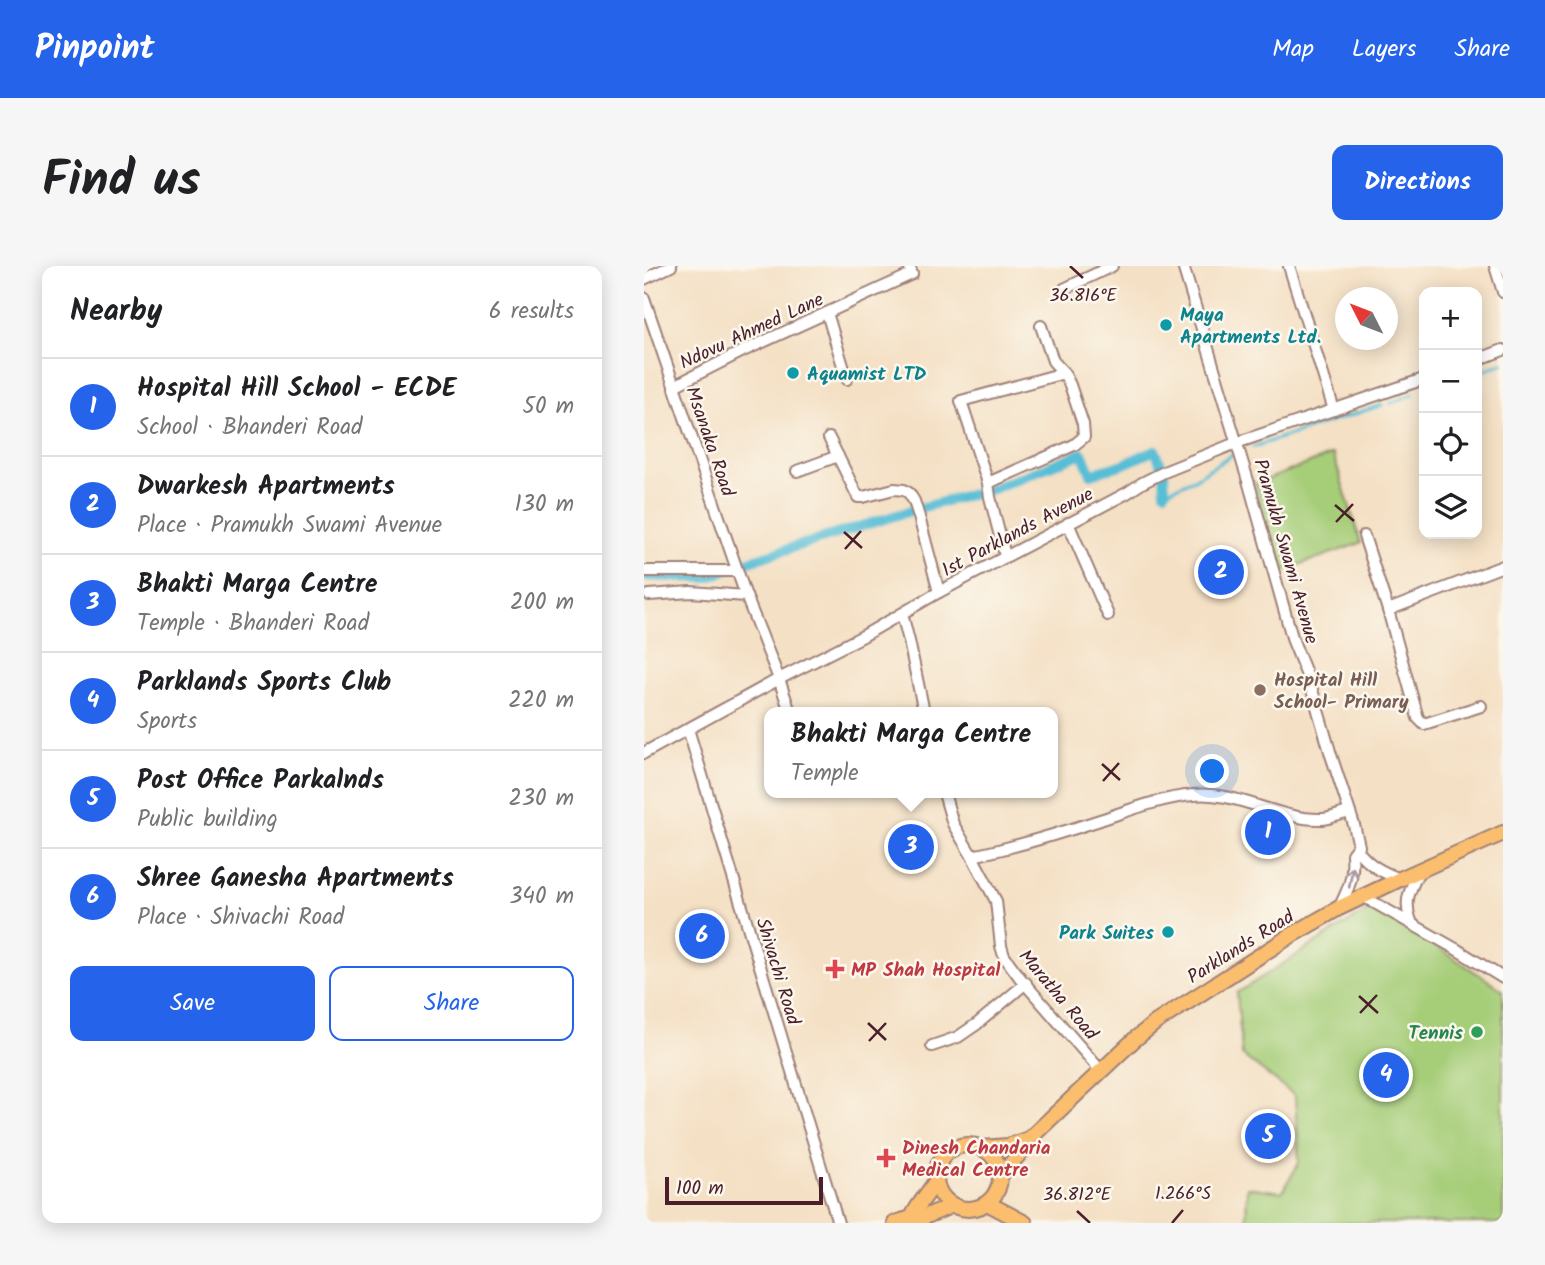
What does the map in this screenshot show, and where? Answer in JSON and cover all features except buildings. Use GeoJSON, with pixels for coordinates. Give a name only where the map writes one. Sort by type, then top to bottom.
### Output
{"type":"FeatureCollection","features":[{"type":"Feature","properties":{"kind":"main road","name":"Parklands Road"},"geometry":{"type":"LineString","coordinates":[[1000,1180],[1029,1139],[1155,1023],[1339,908],[1503,833]]}},
{"type":"Feature","properties":{"kind":"main road"},"geometry":{"type":"LineString","coordinates":[[982,1148],[1008,1146],[1029,1139]]}},
{"type":"Feature","properties":{"kind":"main road"},"geometry":{"type":"LineString","coordinates":[[1000,1180],[994,1195],[987,1203],[964,1209],[944,1199],[936,1181],[936,1171],[940,1161],[954,1148],[963,1145],[982,1148],[992,1154],[998,1164],[1000,1180],[1012,1214]]}},
{"type":"Feature","properties":{"kind":"main road"},"geometry":{"type":"LineString","coordinates":[[912,1218],[936,1181]]}},
{"type":"Feature","properties":{"kind":"main road"},"geometry":{"type":"LineString","coordinates":[[987,1203],[1026,1223]]}},
{"type":"Feature","properties":{"kind":"main road"},"geometry":{"type":"LineString","coordinates":[[895,1223],[912,1218],[917,1220],[953,1205]]}},
{"type":"Feature","properties":{"kind":"street"},"geometry":{"type":"LineString","coordinates":[[644,279],[671,266]]}},
{"type":"Feature","properties":{"kind":"street","name":"Ndovu Ahmed Lane"},"geometry":{"type":"LineString","coordinates":[[674,386],[741,352],[912,274],[909,266]]}},
{"type":"Feature","properties":{"kind":"street"},"geometry":{"type":"LineString","coordinates":[[1064,289],[1112,266]]}},
{"type":"Feature","properties":{"kind":"street","name":"Pramukh Swami Avenue"},"geometry":{"type":"LineString","coordinates":[[1183,266],[1293,640],[1310,683],[1349,812],[1358,851],[1368,864],[1400,879]]}},
{"type":"Feature","properties":{"kind":"street"},"geometry":{"type":"LineString","coordinates":[[1289,266],[1334,410]]}},
{"type":"Feature","properties":{"kind":"street"},"geometry":{"type":"LineString","coordinates":[[1495,266],[1503,292]]}},
{"type":"Feature","properties":{"kind":"street","name":"Msanaka Road"},"geometry":{"type":"LineString","coordinates":[[644,298],[737,571],[788,707]]}},
{"type":"Feature","properties":{"kind":"street"},"geometry":{"type":"LineString","coordinates":[[827,313],[847,379]]}},
{"type":"Feature","properties":{"kind":"street"},"geometry":{"type":"LineString","coordinates":[[988,483],[1074,445],[1084,437],[1083,424],[1070,385],[1053,361],[1041,326]]}},
{"type":"Feature","properties":{"kind":"street"},"geometry":{"type":"LineString","coordinates":[[1482,358],[1503,350]]}},
{"type":"Feature","properties":{"kind":"street"},"geometry":{"type":"LineString","coordinates":[[1005,556],[988,483],[961,401],[1064,373]]}},
{"type":"Feature","properties":{"kind":"street","name":"1st Parklands Avenue"},"geometry":{"type":"LineString","coordinates":[[644,752],[863,636],[1005,556],[1127,493],[1142,482],[1236,443],[1419,381]]}},
{"type":"Feature","properties":{"kind":"street"},"geometry":{"type":"LineString","coordinates":[[829,438],[858,497],[894,489],[904,489],[909,493],[919,517],[939,592]]}},
{"type":"Feature","properties":{"kind":"street"},"geometry":{"type":"LineString","coordinates":[[797,471],[838,456]]}},
{"type":"Feature","properties":{"kind":"street"},"geometry":{"type":"LineString","coordinates":[[1068,523],[1108,615]]}},
{"type":"Feature","properties":{"kind":"street"},"geometry":{"type":"LineString","coordinates":[[1364,536],[1418,718],[1424,724],[1481,706]]}},
{"type":"Feature","properties":{"kind":"street"},"geometry":{"type":"LineString","coordinates":[[1388,610],[1503,566]]}},
{"type":"Feature","properties":{"kind":"street"},"geometry":{"type":"LineString","coordinates":[[644,571],[737,571]]}},
{"type":"Feature","properties":{"kind":"street"},"geometry":{"type":"LineString","coordinates":[[649,595],[691,592],[746,596]]}},
{"type":"Feature","properties":{"kind":"street"},"geometry":{"type":"LineString","coordinates":[[902,614],[923,707]]}},
{"type":"Feature","properties":{"kind":"street","name":"Shivachi Road"},"geometry":{"type":"LineString","coordinates":[[688,729],[838,1223]]}},
{"type":"Feature","properties":{"kind":"street"},"geometry":{"type":"LineString","coordinates":[[972,856],[1013,847],[1157,802],[1191,795],[1220,796],[1314,819],[1326,819],[1349,812]]}},
{"type":"Feature","properties":{"kind":"street","name":"Maratha Road"},"geometry":{"type":"LineString","coordinates":[[945,798],[953,824],[996,901],[1004,956],[1101,1071]]}},
{"type":"Feature","properties":{"kind":"street","name":"Pramukh Swami Avenue"},"geometry":{"type":"LineString","coordinates":[[1339,908],[1350,886],[1352,853],[1359,846]]}},
{"type":"Feature","properties":{"kind":"street"},"geometry":{"type":"LineString","coordinates":[[1412,924],[1407,903],[1419,871]]}},
{"type":"Feature","properties":{"kind":"street"},"geometry":{"type":"LineString","coordinates":[[1364,897],[1503,978]]}},
{"type":"Feature","properties":{"kind":"street"},"geometry":{"type":"LineString","coordinates":[[932,1046],[958,1037],[1026,983]]}},
{"type":"Feature","properties":{"kind":"green space"},"geometry":{"type":"Polygon","coordinates":[[[1333,454],[1361,543],[1279,572],[1255,484],[1333,454]]]}},
{"type":"Feature","properties":{"kind":"green space"},"geometry":{"type":"Polygon","coordinates":[[[1374,906],[1503,990],[1503,1223],[1246,1223],[1247,1187],[1282,1192],[1299,1163],[1295,1096],[1242,1055],[1237,993],[1374,906]]]}},
{"type":"Feature","properties":{"kind":"waterway"},"geometry":{"type":"LineString","coordinates":[[1482,371],[1503,363]]}},
{"type":"Feature","properties":{"kind":"waterway"},"geometry":{"type":"LineString","coordinates":[[1391,403],[1413,394]]}},
{"type":"Feature","properties":{"kind":"waterway"},"geometry":{"type":"LineString","coordinates":[[1253,447],[1382,405]]}},
{"type":"Feature","properties":{"kind":"waterway"},"geometry":{"type":"LineString","coordinates":[[644,576],[706,578],[743,563],[920,508],[992,489],[1082,453],[1091,474],[1124,464],[1155,450],[1164,472],[1165,492]]}},
{"type":"Feature","properties":{"kind":"waterway"},"geometry":{"type":"LineString","coordinates":[[1165,492],[1196,478],[1233,454]]}},
{"type":"Feature","properties":{"kind":"place","name":"Maya Apartments Ltd."},"geometry":{"type":"Point","coordinates":[1166,325]}},
{"type":"Feature","properties":{"kind":"place","name":"Aquamist LTD"},"geometry":{"type":"Point","coordinates":[793,373]}},
{"type":"Feature","properties":{"kind":"place","name":"Dwarkesh Apartments"},"geometry":{"type":"Point","coordinates":[1221,572]}},
{"type":"Feature","properties":{"kind":"place","name":"Hospital Hill School- Primary"},"geometry":{"type":"Point","coordinates":[1260,690]}},
{"type":"Feature","properties":{"kind":"place","name":"Hospital Hill School - ECDE"},"geometry":{"type":"Point","coordinates":[1268,832]}},
{"type":"Feature","properties":{"kind":"place","name":"Bhakti Marga Centre"},"geometry":{"type":"Point","coordinates":[911,847]}},
{"type":"Feature","properties":{"kind":"place","name":"Park Suites"},"geometry":{"type":"Point","coordinates":[1168,932]}},
{"type":"Feature","properties":{"kind":"place","name":"Shree Ganesha Apartments"},"geometry":{"type":"Point","coordinates":[702,936]}},
{"type":"Feature","properties":{"kind":"place","name":"MP Shah Hospital"},"geometry":{"type":"Point","coordinates":[835,969]}},
{"type":"Feature","properties":{"kind":"place","name":"Tennis"},"geometry":{"type":"Point","coordinates":[1477,1032]}},
{"type":"Feature","properties":{"kind":"place","name":"Parklands Sports Club"},"geometry":{"type":"Point","coordinates":[1386,1075]}},
{"type":"Feature","properties":{"kind":"place","name":"Post Office Parkalnds"},"geometry":{"type":"Point","coordinates":[1268,1136]}},
{"type":"Feature","properties":{"kind":"place","name":"Dinesh Chandaria Medical Centre"},"geometry":{"type":"Point","coordinates":[886,1158]}}]}
